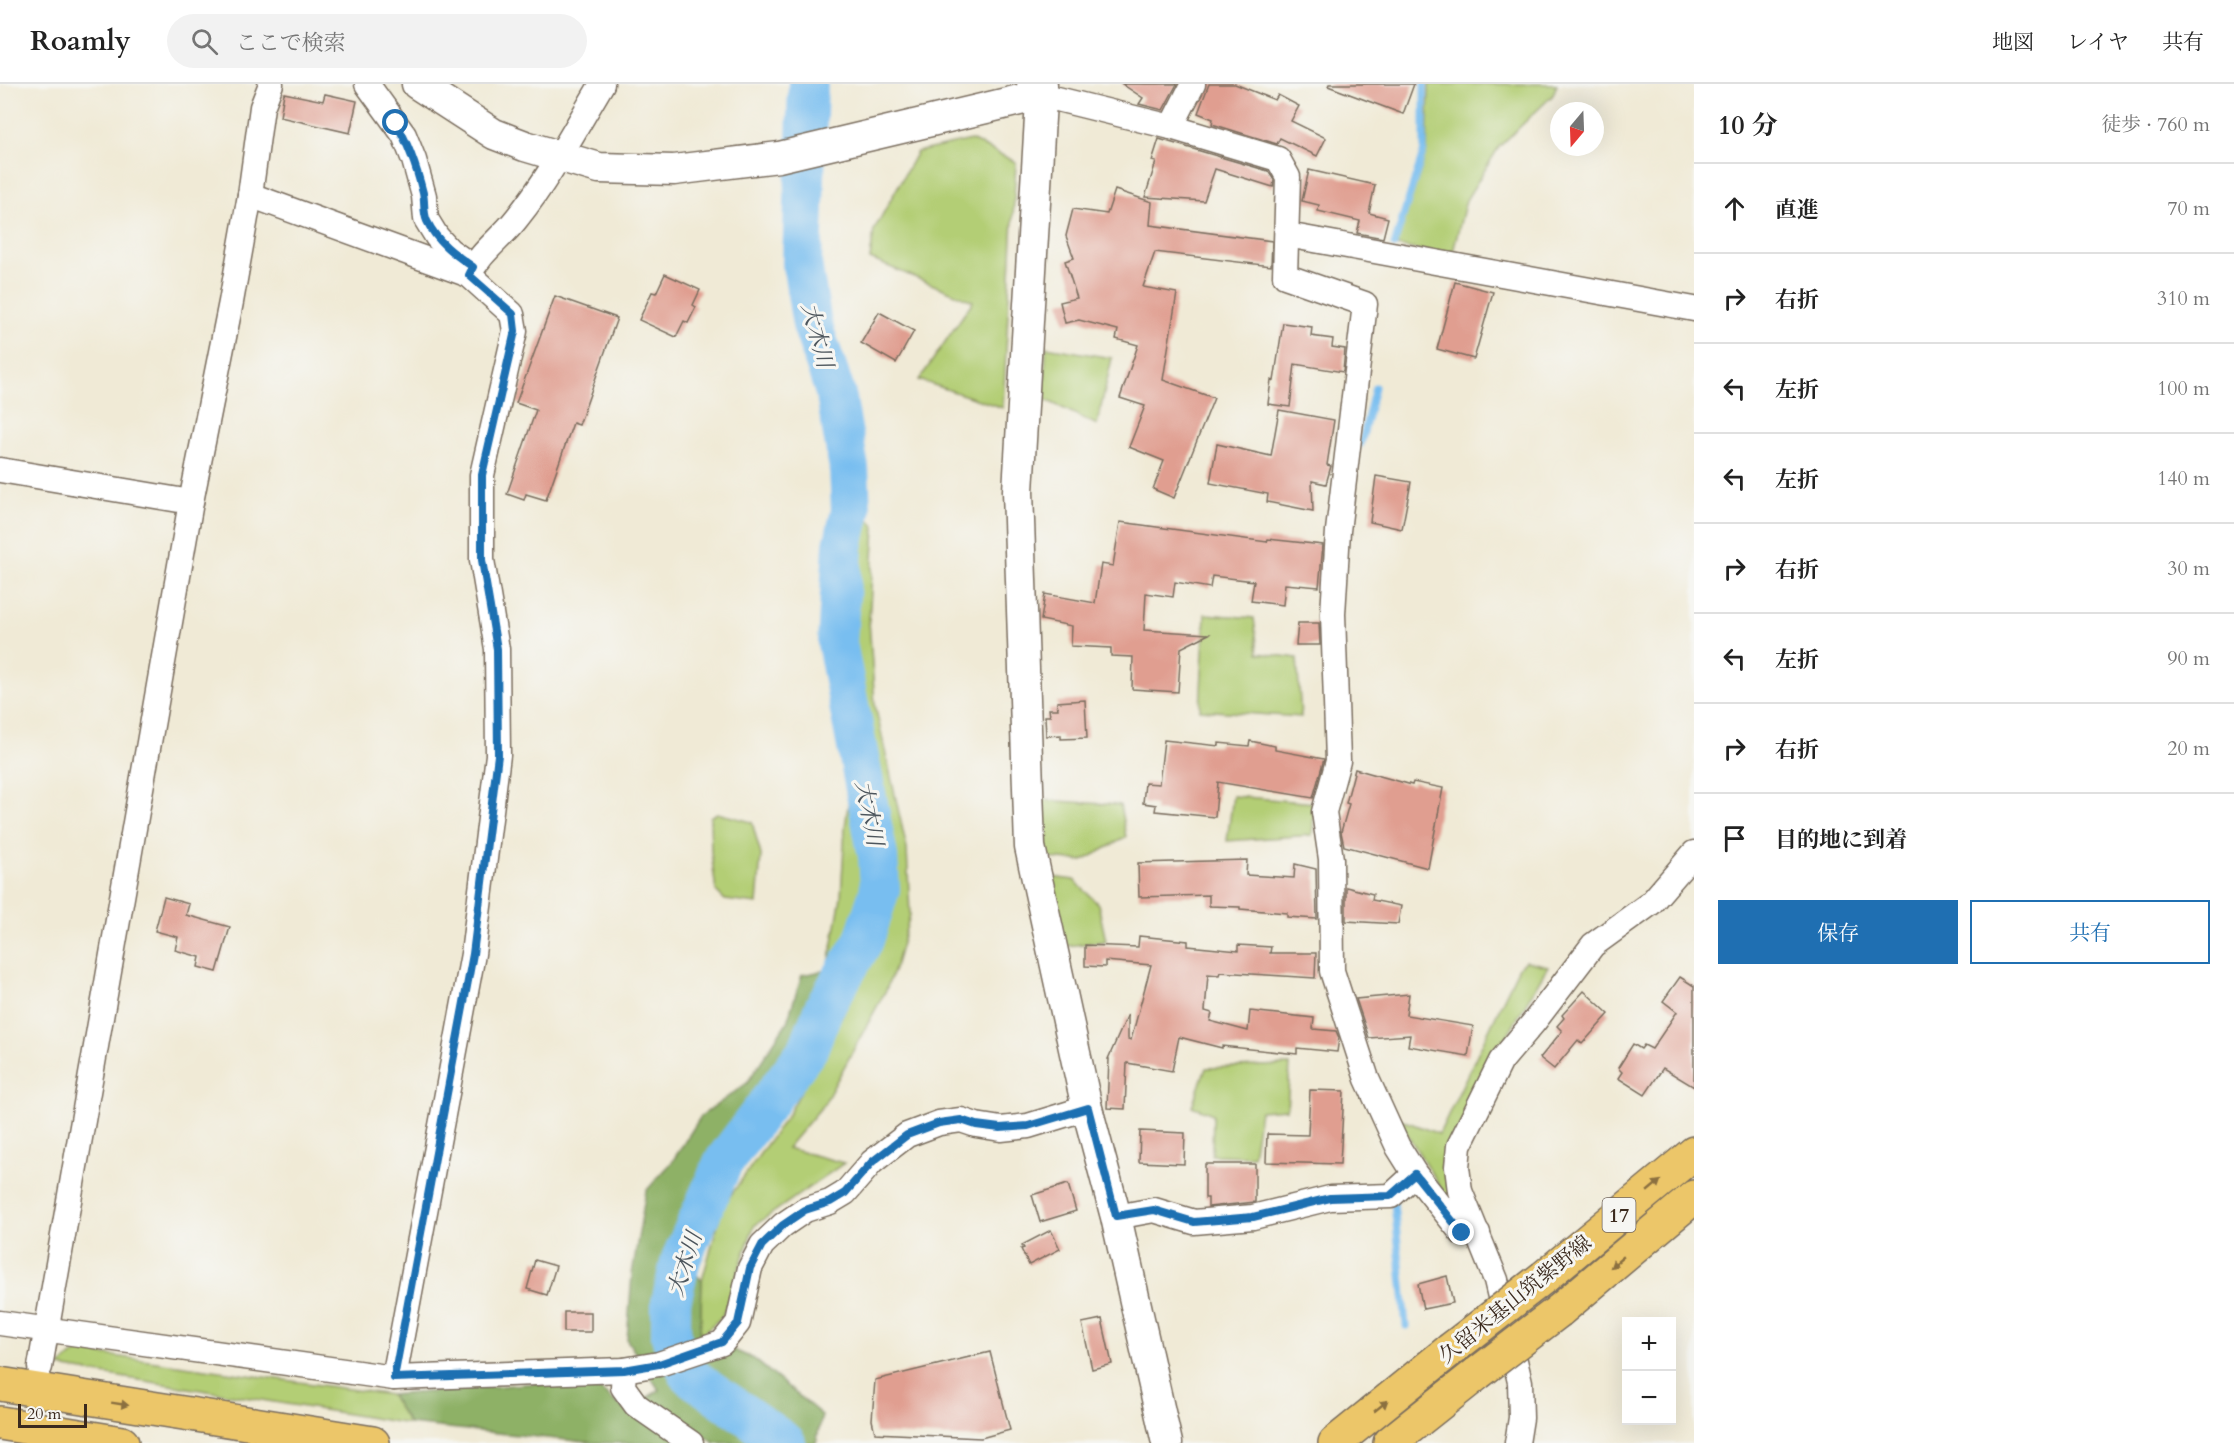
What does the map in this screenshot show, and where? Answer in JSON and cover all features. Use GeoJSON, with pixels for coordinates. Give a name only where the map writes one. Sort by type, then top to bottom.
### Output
{"type":"FeatureCollection","features":[{"type":"Feature","properties":{"kind":"main road","name":"久留米基山筑紫野線"},"geometry":{"type":"LineString","coordinates":[[1335,1443],[1544,1277],[1694,1153]]}},
{"type":"Feature","properties":{"kind":"main road","name":"久留米基山筑紫野線"},"geometry":{"type":"LineString","coordinates":[[1390,1443],[1559,1311],[1694,1197]]}},
{"type":"Feature","properties":{"kind":"main road"},"geometry":{"type":"LineString","coordinates":[[0,1384],[373,1443]]}},
{"type":"Feature","properties":{"kind":"main road"},"geometry":{"type":"LineString","coordinates":[[0,1423],[122,1443]]}},
{"type":"Feature","properties":{"kind":"street"},"geometry":{"type":"LineString","coordinates":[[40,1367],[191,502],[250,195],[262,107],[271,84]]}},
{"type":"Feature","properties":{"kind":"street"},"geometry":{"type":"LineString","coordinates":[[367,84],[404,135],[424,196],[426,219],[437,237],[513,314],[515,331],[482,475],[482,560],[497,649],[498,755],[473,954],[394,1378]]}},
{"type":"Feature","properties":{"kind":"street"},"geometry":{"type":"LineString","coordinates":[[417,84],[494,134],[599,168],[674,170],[779,157],[832,146],[1036,88],[1278,159],[1288,177],[1285,276],[1365,304],[1338,531],[1333,614],[1338,761],[1323,812],[1331,859],[1332,972],[1367,1079],[1398,1147],[1415,1174],[1462,1233],[1478,1233]]}},
{"type":"Feature","properties":{"kind":"street"},"geometry":{"type":"LineString","coordinates":[[471,271],[479,257],[517,219],[560,156],[602,84]]}},
{"type":"Feature","properties":{"kind":"street"},"geometry":{"type":"LineString","coordinates":[[1171,127],[1192,84]]}},
{"type":"Feature","properties":{"kind":"street"},"geometry":{"type":"LineString","coordinates":[[1036,88],[1018,491],[1030,847],[1088,1108],[1116,1216],[1167,1443]]}},
{"type":"Feature","properties":{"kind":"street"},"geometry":{"type":"LineString","coordinates":[[250,195],[471,271]]}},
{"type":"Feature","properties":{"kind":"street"},"geometry":{"type":"LineString","coordinates":[[1287,235],[1694,309]]}},
{"type":"Feature","properties":{"kind":"street"},"geometry":{"type":"LineString","coordinates":[[0,470],[191,502]]}},
{"type":"Feature","properties":{"kind":"street"},"geometry":{"type":"LineString","coordinates":[[1517,1443],[1521,1418],[1520,1382],[1496,1280],[1460,1191],[1457,1167],[1459,1146],[1501,1061],[1593,945],[1651,903],[1694,853]]}},
{"type":"Feature","properties":{"kind":"street"},"geometry":{"type":"LineString","coordinates":[[0,1323],[394,1378],[624,1370],[659,1364],[722,1342],[738,1323],[750,1268],[762,1245],[783,1225],[805,1210],[830,1202],[845,1193],[872,1162],[907,1135],[939,1123],[961,1120],[976,1125],[1000,1128],[1028,1126],[1088,1108]]}},
{"type":"Feature","properties":{"kind":"street"},"geometry":{"type":"LineString","coordinates":[[1116,1216],[1154,1210],[1194,1222],[1253,1217],[1330,1198],[1390,1196],[1415,1174]]}},
{"type":"Feature","properties":{"kind":"street"},"geometry":{"type":"LineString","coordinates":[[624,1370],[622,1387],[636,1405],[691,1443]]}},
{"type":"Feature","properties":{"kind":"green space"},"geometry":{"type":"Polygon","coordinates":[[[1429,84],[1557,84],[1553,95],[1499,147],[1466,200],[1452,256],[1396,246],[1427,150],[1429,84]]]}},
{"type":"Feature","properties":{"kind":"green space"},"geometry":{"type":"Polygon","coordinates":[[[971,140],[1016,162],[1003,408],[919,380],[973,301],[870,259],[874,230],[917,152],[971,140]]]}},
{"type":"Feature","properties":{"kind":"green space"},"geometry":{"type":"Polygon","coordinates":[[[1046,347],[1112,358],[1097,425],[1044,399],[1046,347]]]}},
{"type":"Feature","properties":{"kind":"green space"},"geometry":{"type":"Polygon","coordinates":[[[861,509],[875,527],[869,621],[875,705],[907,849],[910,915],[886,990],[824,1104],[787,1148],[844,1163],[754,1226],[722,1317],[700,1335],[702,1280],[723,1206],[789,1113],[868,968],[889,895],[887,856],[846,637],[850,553],[861,509]]]}},
{"type":"Feature","properties":{"kind":"green space"},"geometry":{"type":"Polygon","coordinates":[[[1205,614],[1254,618],[1258,653],[1297,658],[1301,717],[1200,710],[1205,614]]]}},
{"type":"Feature","properties":{"kind":"green space"},"geometry":{"type":"Polygon","coordinates":[[[851,785],[863,835],[863,894],[817,1002],[828,970],[841,897],[845,827],[851,785]]]}},
{"type":"Feature","properties":{"kind":"green space"},"geometry":{"type":"Polygon","coordinates":[[[1233,796],[1315,803],[1312,835],[1227,841],[1233,796]]]}},
{"type":"Feature","properties":{"kind":"green space"},"geometry":{"type":"Polygon","coordinates":[[[1041,800],[1120,805],[1126,837],[1083,861],[1048,858],[1041,800]]]}},
{"type":"Feature","properties":{"kind":"green space"},"geometry":{"type":"Polygon","coordinates":[[[717,813],[752,822],[761,855],[757,904],[725,900],[716,891],[711,852],[710,817],[717,813]]]}},
{"type":"Feature","properties":{"kind":"green space"},"geometry":{"type":"Polygon","coordinates":[[[1051,877],[1074,880],[1098,904],[1106,941],[1060,947],[1051,877]]]}},
{"type":"Feature","properties":{"kind":"green space"},"geometry":{"type":"Polygon","coordinates":[[[1525,961],[1548,966],[1491,1063],[1450,1149],[1463,1224],[1397,1118],[1439,1134],[1519,967],[1525,961]]]}},
{"type":"Feature","properties":{"kind":"green space"},"geometry":{"type":"Polygon","coordinates":[[[828,970],[798,1052],[714,1157],[674,1254],[702,1280],[700,1335],[754,1359],[822,1415],[816,1443],[715,1443],[702,1435],[691,1443],[596,1443],[409,1424],[391,1395],[587,1379],[627,1411],[659,1390],[627,1340],[632,1274],[646,1191],[672,1162],[701,1116],[747,1083],[787,1022],[802,975],[828,970]]]}},
{"type":"Feature","properties":{"kind":"green space"},"geometry":{"type":"Polygon","coordinates":[[[1290,1065],[1287,1109],[1260,1111],[1253,1156],[1212,1155],[1213,1114],[1192,1106],[1206,1068],[1290,1065]]]}},
{"type":"Feature","properties":{"kind":"green space"},"geometry":{"type":"Polygon","coordinates":[[[78,1351],[391,1395],[409,1424],[59,1367],[78,1351]]]}},
{"type":"Feature","properties":{"kind":"building"},"geometry":{"type":"Polygon","coordinates":[[[1122,84],[1177,84],[1163,110],[1139,104],[1143,98],[1122,84]]]}},
{"type":"Feature","properties":{"kind":"building"},"geometry":{"type":"Polygon","coordinates":[[[1209,84],[1235,84],[1275,100],[1278,95],[1299,106],[1291,121],[1326,138],[1317,156],[1280,138],[1277,144],[1212,124],[1213,119],[1198,113],[1209,84]]]}},
{"type":"Feature","properties":{"kind":"building"},"geometry":{"type":"Polygon","coordinates":[[[1329,84],[1414,84],[1403,114],[1328,86],[1329,84]]]}},
{"type":"Feature","properties":{"kind":"building"},"geometry":{"type":"Polygon","coordinates":[[[284,93],[323,101],[325,94],[357,101],[350,133],[280,117],[284,93]]]}},
{"type":"Feature","properties":{"kind":"building"},"geometry":{"type":"Polygon","coordinates":[[[1159,139],[1268,171],[1274,180],[1273,187],[1215,169],[1204,201],[1145,197],[1156,162],[1152,161],[1159,139]]]}},
{"type":"Feature","properties":{"kind":"building"},"geometry":{"type":"Polygon","coordinates":[[[1309,170],[1375,185],[1369,213],[1388,218],[1383,238],[1357,233],[1360,221],[1318,211],[1319,205],[1302,201],[1309,170]]]}},
{"type":"Feature","properties":{"kind":"building"},"geometry":{"type":"Polygon","coordinates":[[[1115,190],[1152,202],[1150,225],[1272,241],[1271,266],[1155,252],[1143,287],[1177,293],[1163,380],[1214,398],[1174,498],[1153,489],[1164,461],[1129,447],[1145,406],[1120,398],[1138,345],[1116,339],[1118,330],[1079,320],[1065,323],[1060,302],[1077,298],[1065,261],[1074,258],[1066,236],[1073,209],[1107,214],[1115,190]]]}},
{"type":"Feature","properties":{"kind":"building"},"geometry":{"type":"Polygon","coordinates":[[[665,274],[700,290],[693,305],[696,307],[688,323],[684,321],[676,337],[639,320],[652,292],[656,293],[665,274]]]}},
{"type":"Feature","properties":{"kind":"building"},"geometry":{"type":"Polygon","coordinates":[[[1455,282],[1493,292],[1474,359],[1437,349],[1455,282]]]}},
{"type":"Feature","properties":{"kind":"building"},"geometry":{"type":"Polygon","coordinates":[[[555,296],[617,318],[579,425],[573,423],[546,500],[526,494],[524,500],[507,494],[536,410],[516,403],[555,296]]]}},
{"type":"Feature","properties":{"kind":"building"},"geometry":{"type":"Polygon","coordinates":[[[879,312],[914,331],[896,363],[861,343],[879,312]]]}},
{"type":"Feature","properties":{"kind":"building"},"geometry":{"type":"Polygon","coordinates":[[[1283,323],[1312,327],[1311,336],[1333,339],[1332,347],[1345,349],[1343,372],[1295,364],[1290,407],[1268,404],[1283,323]]]}},
{"type":"Feature","properties":{"kind":"building"},"geometry":{"type":"Polygon","coordinates":[[[1279,410],[1334,420],[1327,465],[1331,466],[1326,484],[1312,481],[1313,511],[1267,502],[1268,494],[1210,483],[1217,444],[1271,456],[1279,410]]]}},
{"type":"Feature","properties":{"kind":"building"},"geometry":{"type":"Polygon","coordinates":[[[1376,476],[1411,482],[1402,529],[1370,522],[1376,476]]]}},
{"type":"Feature","properties":{"kind":"building"},"geometry":{"type":"Polygon","coordinates":[[[1120,522],[1267,542],[1268,539],[1323,545],[1319,587],[1285,584],[1283,605],[1251,601],[1254,581],[1212,576],[1210,588],[1175,582],[1173,597],[1146,593],[1144,630],[1209,634],[1181,648],[1178,692],[1132,689],[1133,657],[1111,656],[1111,648],[1071,646],[1072,626],[1041,620],[1045,594],[1095,603],[1101,564],[1113,566],[1120,522]]]}},
{"type":"Feature","properties":{"kind":"building"},"geometry":{"type":"Polygon","coordinates":[[[1298,623],[1319,623],[1320,645],[1296,645],[1298,623]]]}},
{"type":"Feature","properties":{"kind":"building"},"geometry":{"type":"Polygon","coordinates":[[[1085,700],[1087,738],[1061,739],[1061,735],[1046,736],[1045,716],[1050,716],[1049,709],[1058,709],[1057,702],[1085,700]]]}},
{"type":"Feature","properties":{"kind":"building"},"geometry":{"type":"Polygon","coordinates":[[[1164,740],[1219,746],[1219,743],[1249,746],[1250,741],[1275,746],[1275,750],[1324,759],[1313,798],[1218,782],[1215,817],[1155,811],[1156,805],[1143,803],[1145,783],[1159,784],[1164,740]]]}},
{"type":"Feature","properties":{"kind":"building"},"geometry":{"type":"Polygon","coordinates":[[[1355,769],[1412,785],[1413,782],[1443,788],[1428,868],[1344,846],[1341,832],[1355,769]]]}},
{"type":"Feature","properties":{"kind":"building"},"geometry":{"type":"Polygon","coordinates":[[[1247,860],[1246,875],[1294,878],[1295,864],[1316,869],[1317,919],[1287,917],[1287,913],[1240,909],[1240,907],[1209,906],[1209,895],[1139,897],[1138,863],[1247,860]]]}},
{"type":"Feature","properties":{"kind":"building"},"geometry":{"type":"Polygon","coordinates":[[[1346,887],[1373,894],[1372,900],[1401,906],[1398,924],[1346,921],[1346,887]]]}},
{"type":"Feature","properties":{"kind":"building"},"geometry":{"type":"Polygon","coordinates":[[[164,897],[189,904],[186,915],[230,927],[217,972],[198,967],[200,957],[175,950],[178,937],[155,931],[164,897]]]}},
{"type":"Feature","properties":{"kind":"building"},"geometry":{"type":"Polygon","coordinates":[[[1139,936],[1188,941],[1188,946],[1238,951],[1238,945],[1271,947],[1270,953],[1316,953],[1315,978],[1220,972],[1219,975],[1208,974],[1205,1011],[1212,1013],[1210,1021],[1248,1031],[1250,1011],[1314,1018],[1313,1029],[1336,1031],[1339,1038],[1337,1052],[1297,1048],[1297,1054],[1222,1046],[1222,1048],[1179,1037],[1172,1071],[1127,1063],[1125,1109],[1107,1108],[1108,1059],[1128,1014],[1128,1039],[1131,1040],[1151,965],[1105,961],[1105,967],[1085,966],[1085,945],[1138,947],[1139,936]]]}},
{"type":"Feature","properties":{"kind":"building"},"geometry":{"type":"Polygon","coordinates":[[[1680,977],[1694,986],[1694,1087],[1663,1068],[1645,1095],[1618,1078],[1622,1072],[1618,1068],[1633,1044],[1641,1049],[1644,1045],[1652,1049],[1677,1012],[1663,1001],[1680,977]]]}},
{"type":"Feature","properties":{"kind":"building"},"geometry":{"type":"Polygon","coordinates":[[[1584,991],[1609,1014],[1582,1044],[1578,1040],[1554,1069],[1540,1058],[1562,1031],[1557,1026],[1564,1018],[1562,1015],[1584,991]]]}},
{"type":"Feature","properties":{"kind":"building"},"geometry":{"type":"Polygon","coordinates":[[[1409,994],[1406,1015],[1473,1026],[1468,1056],[1408,1046],[1410,1035],[1369,1038],[1356,999],[1409,994]]]}},
{"type":"Feature","properties":{"kind":"building"},"geometry":{"type":"Polygon","coordinates":[[[1310,1090],[1344,1091],[1340,1164],[1266,1162],[1267,1134],[1308,1135],[1310,1090]]]}},
{"type":"Feature","properties":{"kind":"building"},"geometry":{"type":"Polygon","coordinates":[[[1140,1131],[1185,1133],[1184,1164],[1139,1162],[1140,1131]]]}},
{"type":"Feature","properties":{"kind":"building"},"geometry":{"type":"Polygon","coordinates":[[[1205,1164],[1255,1164],[1255,1202],[1208,1207],[1208,1198],[1205,1198],[1205,1164]]]}},
{"type":"Feature","properties":{"kind":"building"},"geometry":{"type":"Polygon","coordinates":[[[1068,1184],[1076,1211],[1040,1222],[1032,1195],[1068,1184]]]}},
{"type":"Feature","properties":{"kind":"building"},"geometry":{"type":"Polygon","coordinates":[[[1051,1230],[1060,1249],[1029,1265],[1021,1249],[1024,1248],[1022,1245],[1051,1230]]]}},
{"type":"Feature","properties":{"kind":"building"},"geometry":{"type":"Polygon","coordinates":[[[535,1260],[556,1266],[547,1295],[527,1289],[535,1260]]]}},
{"type":"Feature","properties":{"kind":"building"},"geometry":{"type":"Polygon","coordinates":[[[1447,1276],[1453,1303],[1423,1309],[1418,1284],[1447,1276]]]}},
{"type":"Feature","properties":{"kind":"building"},"geometry":{"type":"Polygon","coordinates":[[[564,1312],[591,1312],[591,1332],[564,1332],[564,1312]]]}},
{"type":"Feature","properties":{"kind":"building"},"geometry":{"type":"Polygon","coordinates":[[[1102,1319],[1112,1364],[1092,1369],[1082,1323],[1102,1319]]]}},
{"type":"Feature","properties":{"kind":"building"},"geometry":{"type":"Polygon","coordinates":[[[990,1352],[1010,1430],[981,1438],[875,1433],[872,1420],[875,1380],[990,1352]]]}},
{"type":"Feature","properties":{"kind":"waterway","name":"大木川"},"geometry":{"type":"LineString","coordinates":[[786,1443],[690,1376],[671,1337],[671,1302],[681,1259],[723,1163],[808,1049],[824,1008],[864,940],[880,889],[878,856],[837,643],[843,546],[851,511],[849,468],[836,395],[812,324],[802,263],[808,84]]}},
{"type":"Feature","properties":{"kind":"waterway"},"geometry":{"type":"LineString","coordinates":[[1394,245],[1424,150],[1424,84]]}},
{"type":"Feature","properties":{"kind":"waterway"},"geometry":{"type":"LineString","coordinates":[[1361,444],[1375,387]]}},
{"type":"Feature","properties":{"kind":"waterway"},"geometry":{"type":"LineString","coordinates":[[1394,1203],[1406,1326]]}},
{"type":"Feature","properties":{"kind":"route"},"geometry":{"type":"LineString","coordinates":[[396,123],[404,135],[414,160],[424,196],[426,219],[437,237],[449,250],[473,267],[469,275],[513,314],[515,331],[482,475],[482,560],[497,649],[498,755],[473,954],[394,1378],[624,1370],[659,1364],[722,1342],[738,1323],[750,1268],[762,1245],[783,1225],[805,1210],[830,1202],[845,1193],[872,1162],[907,1135],[939,1123],[961,1120],[976,1125],[1000,1128],[1028,1126],[1088,1108],[1116,1216],[1154,1210],[1194,1222],[1253,1217],[1330,1198],[1390,1196],[1415,1174],[1462,1233]]}}]}
